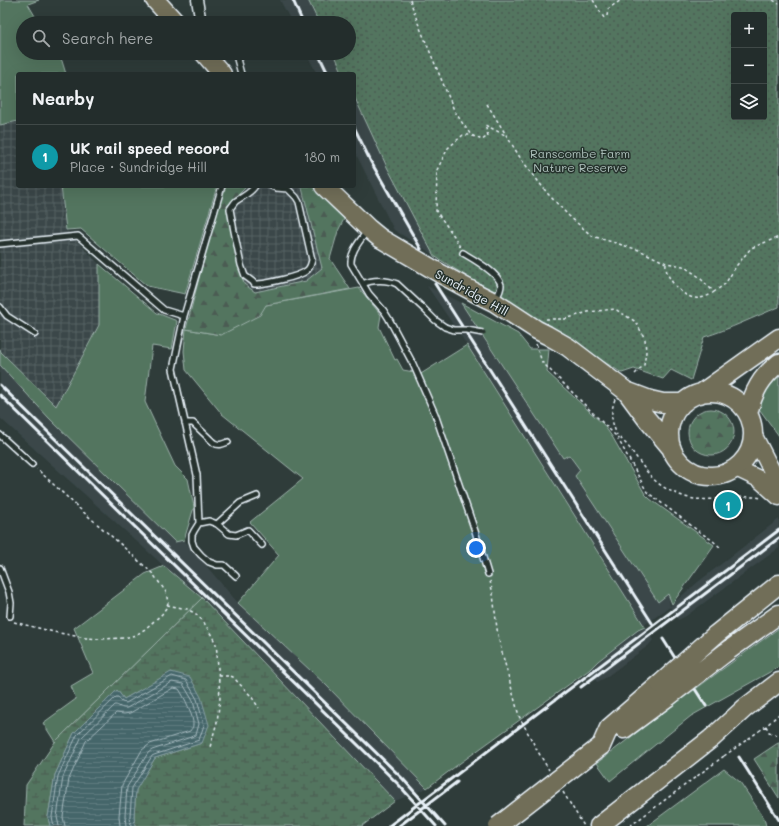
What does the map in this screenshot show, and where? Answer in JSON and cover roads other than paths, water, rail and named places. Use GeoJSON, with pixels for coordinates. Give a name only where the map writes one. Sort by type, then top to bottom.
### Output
{"type":"FeatureCollection","features":[{"type":"Feature","properties":{"kind":"highway"},"geometry":{"type":"LineString","coordinates":[[155,0],[170,16]]}},
{"type":"Feature","properties":{"kind":"highway"},"geometry":{"type":"LineString","coordinates":[[211,60],[220,72]]}},
{"type":"Feature","properties":{"kind":"highway","name":"Sundridge Hill"},"geometry":{"type":"LineString","coordinates":[[326,188],[374,234],[441,274],[494,302],[537,330],[568,347],[625,388],[656,402],[683,403]]}},
{"type":"Feature","properties":{"kind":"highway"},"geometry":{"type":"LineString","coordinates":[[700,394],[714,392],[727,396],[739,403],[748,414],[752,424],[753,434],[751,447],[745,459],[736,468],[718,476],[712,477],[699,475],[687,469],[678,460],[672,449],[669,437],[670,424],[675,413],[683,403],[700,394],[779,338]]}},
{"type":"Feature","properties":{"kind":"highway"},"geometry":{"type":"LineString","coordinates":[[748,414],[755,392],[761,381],[779,363]]}},
{"type":"Feature","properties":{"kind":"highway","name":"Sundridge Hill"},"geometry":{"type":"LineString","coordinates":[[625,388],[646,418],[672,449]]}},
{"type":"Feature","properties":{"kind":"highway"},"geometry":{"type":"LineString","coordinates":[[665,690],[714,636],[779,584]]}},
{"type":"Feature","properties":{"kind":"highway"},"geometry":{"type":"LineString","coordinates":[[498,826],[601,746],[609,728],[665,690],[725,653],[779,614]]}},
{"type":"Feature","properties":{"kind":"highway"},"geometry":{"type":"LineString","coordinates":[[755,720],[779,682]]}},
{"type":"Feature","properties":{"kind":"highway"},"geometry":{"type":"LineString","coordinates":[[599,826],[712,738],[755,720],[779,696]]}},
{"type":"Feature","properties":{"kind":"main road"},"geometry":{"type":"LineString","coordinates":[[753,434],[774,475],[779,489]]}},
{"type":"Feature","properties":{"kind":"main road"},"geometry":{"type":"LineString","coordinates":[[736,468],[759,479],[779,497]]}},
{"type":"Feature","properties":{"kind":"street"},"geometry":{"type":"LineString","coordinates":[[197,0],[200,16]]}},
{"type":"Feature","properties":{"kind":"lane"},"geometry":{"type":"LineString","coordinates":[[237,60],[240,72]]}},
{"type":"Feature","properties":{"kind":"lane"},"geometry":{"type":"LineString","coordinates":[[221,188],[184,316],[172,369],[197,475],[199,523],[192,535],[192,541],[194,547],[209,562],[224,566],[236,576]]}},
{"type":"Feature","properties":{"kind":"lane"},"geometry":{"type":"LineString","coordinates":[[254,188],[236,202],[230,209],[241,266],[245,276],[254,284],[258,284],[301,274],[308,270],[312,261],[298,200],[288,189],[276,188]]}},
{"type":"Feature","properties":{"kind":"lane"},"geometry":{"type":"LineString","coordinates":[[374,234],[357,245],[352,254],[351,260],[353,267],[368,294],[384,311],[392,324],[428,397],[470,515],[488,574]]}},
{"type":"Feature","properties":{"kind":"lane"},"geometry":{"type":"LineString","coordinates":[[0,244],[78,236],[164,310],[184,316]]}},
{"type":"Feature","properties":{"kind":"lane"},"geometry":{"type":"LineString","coordinates":[[463,253],[489,270],[498,278],[501,284],[500,290],[494,302]]}},
{"type":"Feature","properties":{"kind":"lane"},"geometry":{"type":"LineString","coordinates":[[363,284],[369,281],[391,282],[397,284],[436,322],[453,330],[468,330],[483,333]]}},
{"type":"Feature","properties":{"kind":"lane"},"geometry":{"type":"LineString","coordinates":[[0,307],[7,316],[35,334]]}},
{"type":"Feature","properties":{"kind":"lane"},"geometry":{"type":"LineString","coordinates":[[185,423],[193,423],[218,445],[228,442]]}},
{"type":"Feature","properties":{"kind":"lane"},"geometry":{"type":"LineString","coordinates":[[0,435],[32,464]]}},
{"type":"Feature","properties":{"kind":"lane"},"geometry":{"type":"LineString","coordinates":[[217,524],[240,503],[257,496]]}},
{"type":"Feature","properties":{"kind":"lane"},"geometry":{"type":"LineString","coordinates":[[199,523],[209,521],[217,524],[229,534],[236,535],[248,530],[262,545]]}},
{"type":"Feature","properties":{"kind":"lane"},"geometry":{"type":"LineString","coordinates":[[0,568],[10,592],[10,616]]}},
{"type":"Feature","properties":{"kind":"water"},"geometry":{"type":"Polygon","coordinates":[[[171,672],[190,677],[201,697],[209,725],[202,743],[155,758],[136,790],[134,816],[135,826],[50,826],[48,817],[55,775],[74,733],[117,690],[124,699],[171,672]]]}},
{"type":"Feature","properties":{"kind":"railway"},"geometry":{"type":"LineString","coordinates":[[293,0],[300,16]]}},
{"type":"Feature","properties":{"kind":"railway"},"geometry":{"type":"LineString","coordinates":[[321,60],[327,72]]}},
{"type":"Feature","properties":{"kind":"railway"},"geometry":{"type":"LineString","coordinates":[[356,131],[371,162],[421,249]]}},
{"type":"Feature","properties":{"kind":"railway"},"geometry":{"type":"LineString","coordinates":[[435,284],[652,623]]}},
{"type":"Feature","properties":{"kind":"railway"},"geometry":{"type":"LineString","coordinates":[[0,385],[403,779],[445,826]]}},
{"type":"Feature","properties":{"kind":"railway"},"geometry":{"type":"LineString","coordinates":[[0,395],[398,784],[436,826]]}},
{"type":"Feature","properties":{"kind":"railway"},"geometry":{"type":"LineString","coordinates":[[389,826],[779,530]]}},
{"type":"Feature","properties":{"kind":"railway"},"geometry":{"type":"LineString","coordinates":[[581,687],[779,538]]}},
{"type":"Feature","properties":{"kind":"railway"},"geometry":{"type":"LineString","coordinates":[[663,639],[675,658]]}},
{"type":"Feature","properties":{"kind":"railway"},"geometry":{"type":"LineString","coordinates":[[695,689],[706,706]]}},
{"type":"Feature","properties":{"kind":"railway"},"geometry":{"type":"LineString","coordinates":[[739,757],[779,820]]}},
{"type":"Feature","properties":{"kind":"railway"},"geometry":{"type":"LineString","coordinates":[[399,826],[457,782]]}},
{"type":"Feature","properties":{"kind":"place","name":"UK rail speed record"},"geometry":{"type":"Point","coordinates":[728,505]}},
{"type":"Feature","properties":{"kind":"park label","name":"Ranscombe Farm Nature Reserve"},"geometry":{"type":"Point","coordinates":[580,160]}}]}
